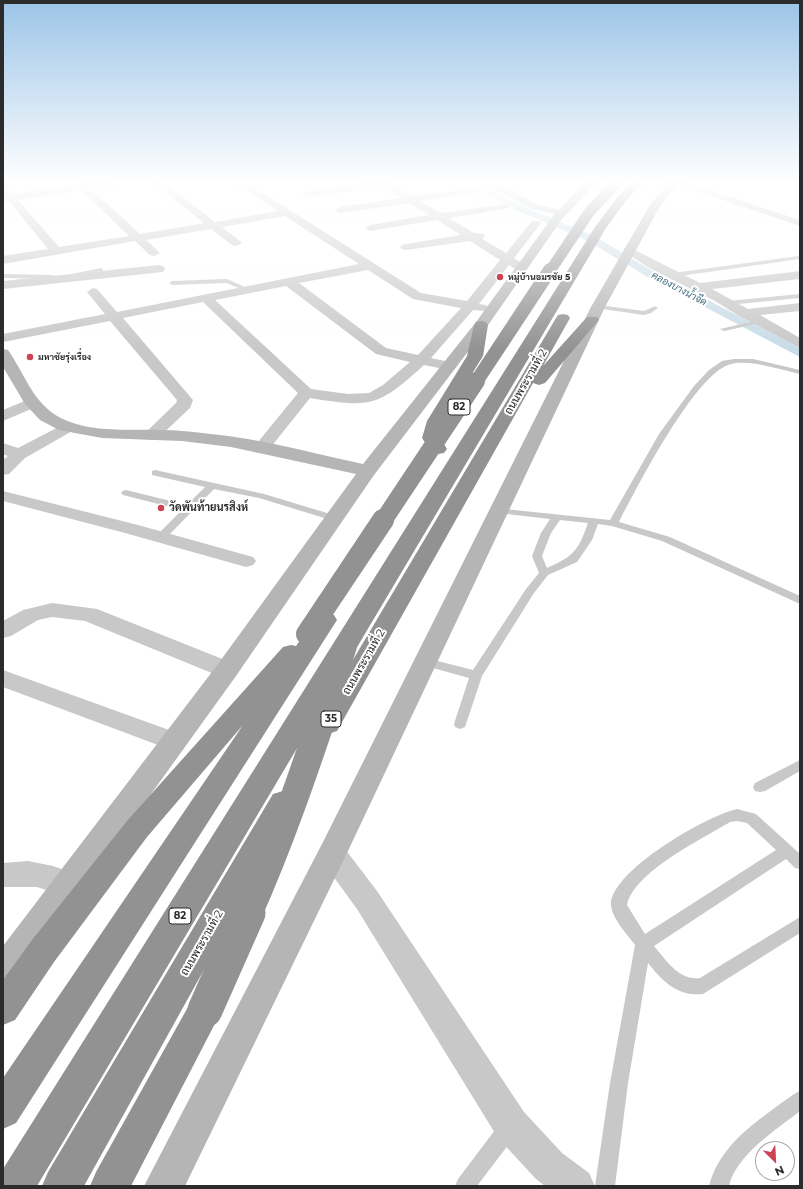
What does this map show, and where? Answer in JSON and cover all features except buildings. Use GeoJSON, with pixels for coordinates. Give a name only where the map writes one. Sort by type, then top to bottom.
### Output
{"type":"FeatureCollection","features":[{"type":"Feature","properties":{"kind":"highway","name":"82"},"geometry":{"type":"LineString","coordinates":[[3,1090],[572,238]]}},
{"type":"Feature","properties":{"kind":"highway"},"geometry":{"type":"LineString","coordinates":[[3,1110],[438,449],[574,238]]}},
{"type":"Feature","properties":{"kind":"highway","name":"82"},"geometry":{"type":"LineString","coordinates":[[14,1186],[346,646],[594,238]]}},
{"type":"Feature","properties":{"kind":"highway","name":"ถนนพระรามที่ 2"},"geometry":{"type":"LineString","coordinates":[[62,1186],[486,451],[610,260]]}},
{"type":"Feature","properties":{"kind":"highway"},"geometry":{"type":"LineString","coordinates":[[486,451],[550,365],[595,313]]}},
{"type":"Feature","properties":{"kind":"highway"},"geometry":{"type":"LineString","coordinates":[[438,449],[431,438],[436,421],[475,356],[487,317]]}},
{"type":"Feature","properties":{"kind":"highway"},"geometry":{"type":"LineString","coordinates":[[3,1008],[44,951],[137,830],[307,634]]}},
{"type":"Feature","properties":{"kind":"highway"},"geometry":{"type":"LineString","coordinates":[[110,1186],[205,1010],[246,922],[300,784],[346,646]]}},
{"type":"Feature","properties":{"kind":"main road"},"geometry":{"type":"LineString","coordinates":[[3,972],[227,670],[367,471],[487,317],[519,258],[536,238]]}},
{"type":"Feature","properties":{"kind":"main road","name":"ถนนพระรามที่ 2"},"geometry":{"type":"LineString","coordinates":[[164,1186],[332,853],[595,313],[610,260],[628,251],[635,238]]}},
{"type":"Feature","properties":{"kind":"main road"},"geometry":{"type":"LineString","coordinates":[[3,353],[32,403],[54,421],[68,427],[124,434],[214,440],[261,448],[367,471]]}},
{"type":"Feature","properties":{"kind":"street"},"geometry":{"type":"LineString","coordinates":[[44,238],[56,251]]}},
{"type":"Feature","properties":{"kind":"street"},"geometry":{"type":"LineString","coordinates":[[3,260],[133,238]]}},
{"type":"Feature","properties":{"kind":"street"},"geometry":{"type":"LineString","coordinates":[[137,238],[154,253]]}},
{"type":"Feature","properties":{"kind":"street"},"geometry":{"type":"LineString","coordinates":[[230,238],[236,243]]}},
{"type":"Feature","properties":{"kind":"street"},"geometry":{"type":"LineString","coordinates":[[326,238],[417,296],[471,306],[487,317]]}},
{"type":"Feature","properties":{"kind":"street"},"geometry":{"type":"LineString","coordinates":[[406,247],[436,238]]}},
{"type":"Feature","properties":{"kind":"street"},"geometry":{"type":"LineString","coordinates":[[488,239],[519,258]]}},
{"type":"Feature","properties":{"kind":"street"},"geometry":{"type":"LineString","coordinates":[[488,239],[503,241],[519,258]]}},
{"type":"Feature","properties":{"kind":"street"},"geometry":{"type":"LineString","coordinates":[[628,251],[699,287],[728,303],[751,319],[800,344]]}},
{"type":"Feature","properties":{"kind":"street"},"geometry":{"type":"LineString","coordinates":[[205,297],[306,393],[344,399],[371,398],[380,394],[423,360],[471,306],[519,258]]}},
{"type":"Feature","properties":{"kind":"street"},"geometry":{"type":"LineString","coordinates":[[3,338],[368,266]]}},
{"type":"Feature","properties":{"kind":"street"},"geometry":{"type":"LineString","coordinates":[[3,285],[159,269]]}},
{"type":"Feature","properties":{"kind":"street"},"geometry":{"type":"LineString","coordinates":[[699,287],[800,275]]}},
{"type":"Feature","properties":{"kind":"street"},"geometry":{"type":"LineString","coordinates":[[289,282],[381,351],[449,366]]}},
{"type":"Feature","properties":{"kind":"street"},"geometry":{"type":"LineString","coordinates":[[93,292],[185,400],[184,405],[151,435]]}},
{"type":"Feature","properties":{"kind":"street"},"geometry":{"type":"LineString","coordinates":[[751,319],[800,307]]}},
{"type":"Feature","properties":{"kind":"street"},"geometry":{"type":"LineString","coordinates":[[261,448],[306,393]]}},
{"type":"Feature","properties":{"kind":"street"},"geometry":{"type":"LineString","coordinates":[[3,416],[32,403]]}},
{"type":"Feature","properties":{"kind":"street"},"geometry":{"type":"LineString","coordinates":[[3,470],[19,454],[68,427]]}},
{"type":"Feature","properties":{"kind":"street"},"geometry":{"type":"LineString","coordinates":[[3,448],[19,454]]}},
{"type":"Feature","properties":{"kind":"street"},"geometry":{"type":"LineString","coordinates":[[3,496],[31,501],[162,536],[246,561]]}},
{"type":"Feature","properties":{"kind":"street"},"geometry":{"type":"LineString","coordinates":[[3,632],[31,614],[52,610],[89,614],[227,670]]}},
{"type":"Feature","properties":{"kind":"street"},"geometry":{"type":"LineString","coordinates":[[3,678],[174,742]]}},
{"type":"Feature","properties":{"kind":"street"},"geometry":{"type":"LineString","coordinates":[[332,853],[367,900],[511,1125],[548,1166],[576,1186]]}},
{"type":"Feature","properties":{"kind":"street"},"geometry":{"type":"LineString","coordinates":[[3,875],[14,873],[53,877],[68,884]]}},
{"type":"Feature","properties":{"kind":"lane"},"geometry":{"type":"LineString","coordinates":[[673,275],[798,258]]}},
{"type":"Feature","properties":{"kind":"lane"},"geometry":{"type":"LineString","coordinates":[[3,276],[50,277],[101,270]]}},
{"type":"Feature","properties":{"kind":"lane"},"geometry":{"type":"LineString","coordinates":[[172,283],[227,281],[246,289]]}},
{"type":"Feature","properties":{"kind":"lane"},"geometry":{"type":"LineString","coordinates":[[728,303],[800,296]]}},
{"type":"Feature","properties":{"kind":"lane"},"geometry":{"type":"LineString","coordinates":[[595,313],[644,313],[655,308]]}},
{"type":"Feature","properties":{"kind":"lane"},"geometry":{"type":"LineString","coordinates":[[724,329],[736,327],[751,319]]}},
{"type":"Feature","properties":{"kind":"lane"},"geometry":{"type":"LineString","coordinates":[[613,523],[652,453],[698,384],[718,365],[735,361],[800,372]]}},
{"type":"Feature","properties":{"kind":"lane"},"geometry":{"type":"LineString","coordinates":[[155,473],[261,496],[334,518]]}},
{"type":"Feature","properties":{"kind":"lane"},"geometry":{"type":"LineString","coordinates":[[162,536],[212,485]]}},
{"type":"Feature","properties":{"kind":"lane"},"geometry":{"type":"LineString","coordinates":[[126,493],[189,509]]}},
{"type":"Feature","properties":{"kind":"lane"},"geometry":{"type":"LineString","coordinates":[[498,510],[556,518],[613,523],[666,539],[800,600]]}},
{"type":"Feature","properties":{"kind":"lane"},"geometry":{"type":"LineString","coordinates":[[544,573],[538,556],[546,533],[556,518]]}},
{"type":"Feature","properties":{"kind":"lane"},"geometry":{"type":"LineString","coordinates":[[460,724],[476,676],[516,611],[544,573],[573,560],[587,540],[594,521]]}},
{"type":"Feature","properties":{"kind":"lane"},"geometry":{"type":"LineString","coordinates":[[426,662],[457,669],[476,676]]}},
{"type":"Feature","properties":{"kind":"lane"},"geometry":{"type":"LineString","coordinates":[[760,787],[800,765]]}},
{"type":"Feature","properties":{"kind":"lane"},"geometry":{"type":"LineString","coordinates":[[800,863],[751,818],[737,815],[727,817],[644,868],[623,889],[619,898],[619,907],[643,944],[673,979],[688,987],[697,988],[703,986],[800,924]]}},
{"type":"Feature","properties":{"kind":"lane"},"geometry":{"type":"LineString","coordinates":[[605,1186],[619,1083],[643,944],[787,851]]}},
{"type":"Feature","properties":{"kind":"lane"},"geometry":{"type":"LineString","coordinates":[[719,1186],[719,1179],[726,1164],[740,1149],[799,1102]]}},
{"type":"Feature","properties":{"kind":"lane"},"geometry":{"type":"LineString","coordinates":[[465,1186],[511,1125]]}},
{"type":"Feature","properties":{"kind":"waterway","name":"คลองบางน้ำจืด"},"geometry":{"type":"LineString","coordinates":[[591,238],[650,274],[800,353]]}},
{"type":"Feature","properties":{"kind":"place","name":"หมู่บ้านอมรชัย 5"},"geometry":{"type":"Point","coordinates":[500,277]}},
{"type":"Feature","properties":{"kind":"place","name":"มหาชัยรุ่งเรื่อง"},"geometry":{"type":"Point","coordinates":[30,357]}},
{"type":"Feature","properties":{"kind":"place","name":"วัดพันท้ายนรสิงห์"},"geometry":{"type":"Point","coordinates":[161,508]}}]}
